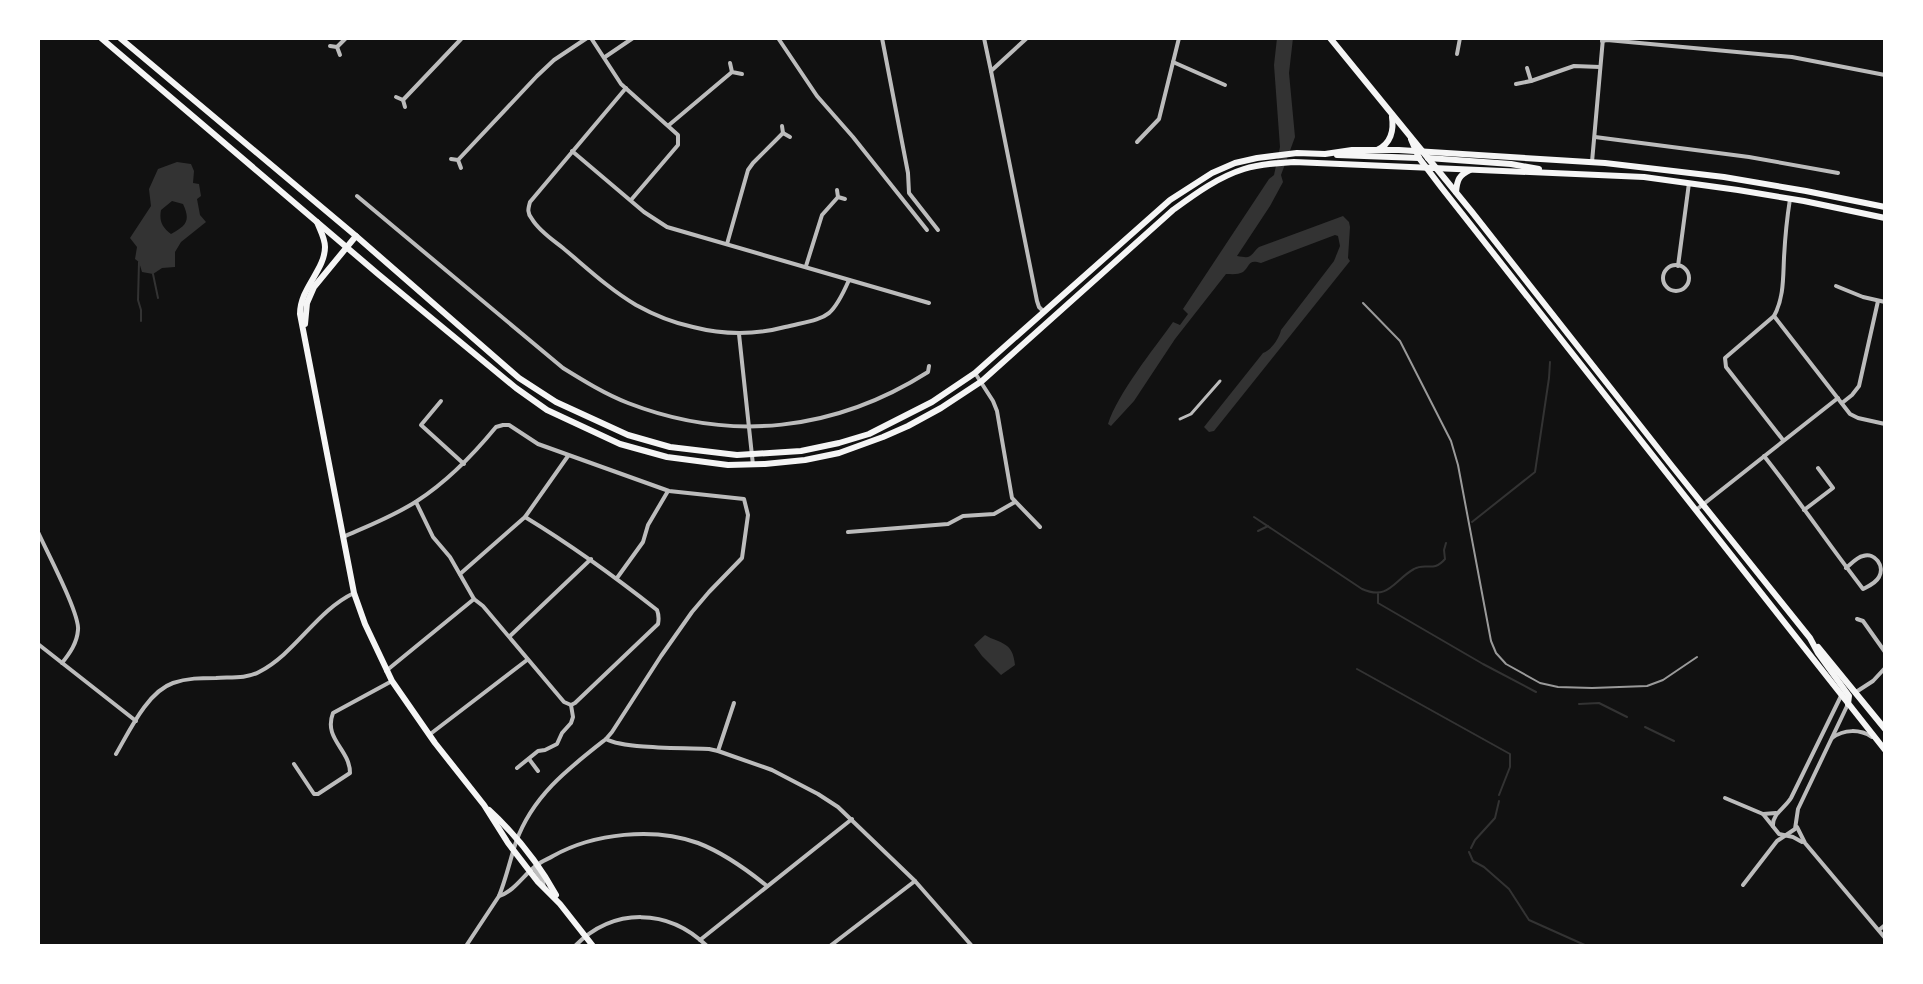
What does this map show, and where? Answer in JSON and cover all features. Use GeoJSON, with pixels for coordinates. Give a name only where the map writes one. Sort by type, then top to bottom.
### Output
{"type":"FeatureCollection","features":[{"type":"Feature","properties":{"kind":"main road"},"geometry":{"type":"LineString","coordinates":[[101,38],[316,222],[516,388],[547,410],[620,444],[653,453],[728,465],[805,460],[839,453],[908,426],[941,408],[982,381],[1173,210],[1230,174],[1251,167],[1294,162],[1644,177],[1790,199],[1885,218]]}},
{"type":"Feature","properties":{"kind":"main road"},"geometry":{"type":"LineString","coordinates":[[120,38],[519,378],[556,402],[628,435],[670,447],[737,455],[801,451],[869,434],[932,402],[975,373],[1170,200],[1212,173],[1235,163],[1297,153],[1419,158],[1436,168]]}},
{"type":"Feature","properties":{"kind":"main road"},"geometry":{"type":"LineString","coordinates":[[1330,38],[1885,729]]}},
{"type":"Feature","properties":{"kind":"main road"},"geometry":{"type":"LineString","coordinates":[[1377,150],[1388,142],[1394,127],[1391,114]]}},
{"type":"Feature","properties":{"kind":"main road"},"geometry":{"type":"LineString","coordinates":[[1325,154],[1352,150],[1418,150],[1592,162],[1690,173],[1885,207]]}},
{"type":"Feature","properties":{"kind":"main road"},"geometry":{"type":"LineString","coordinates":[[1418,150],[1426,168],[1885,750]]}},
{"type":"Feature","properties":{"kind":"main road"},"geometry":{"type":"LineString","coordinates":[[1428,158],[1511,164],[1562,173]]}},
{"type":"Feature","properties":{"kind":"main road"},"geometry":{"type":"LineString","coordinates":[[1591,174],[1592,162]]}},
{"type":"Feature","properties":{"kind":"main road"},"geometry":{"type":"LineString","coordinates":[[1456,192],[1458,178],[1470,170]]}},
{"type":"Feature","properties":{"kind":"main road"},"geometry":{"type":"LineString","coordinates":[[1689,183],[1690,173]]}},
{"type":"Feature","properties":{"kind":"main road"},"geometry":{"type":"LineString","coordinates":[[316,222],[325,247],[322,261],[303,298],[300,314],[354,593],[365,624],[386,671],[429,735],[484,805],[513,851],[593,946]]}},
{"type":"Feature","properties":{"kind":"main road"},"geometry":{"type":"LineString","coordinates":[[304,332],[307,303],[314,287],[356,236]]}},
{"type":"Feature","properties":{"kind":"main road"},"geometry":{"type":"LineString","coordinates":[[1619,412],[1626,406]]}},
{"type":"Feature","properties":{"kind":"main road"},"geometry":{"type":"LineString","coordinates":[[1634,431],[1641,426]]}},
{"type":"Feature","properties":{"kind":"main road"},"geometry":{"type":"LineString","coordinates":[[1809,636],[1846,698]]}},
{"type":"Feature","properties":{"kind":"main road"},"geometry":{"type":"LineString","coordinates":[[1846,698],[1856,692]]}},
{"type":"Feature","properties":{"kind":"main road"},"geometry":{"type":"LineString","coordinates":[[1846,698],[1861,698]]}},
{"type":"Feature","properties":{"kind":"main road"},"geometry":{"type":"LineString","coordinates":[[484,805],[537,865],[560,904]]}},
{"type":"Feature","properties":{"kind":"street"},"geometry":{"type":"LineString","coordinates":[[337,47],[346,38]]}},
{"type":"Feature","properties":{"kind":"street"},"geometry":{"type":"LineString","coordinates":[[403,100],[462,38]]}},
{"type":"Feature","properties":{"kind":"street"},"geometry":{"type":"LineString","coordinates":[[458,160],[554,60],[589,38],[626,88],[678,135],[678,145],[631,200]]}},
{"type":"Feature","properties":{"kind":"street"},"geometry":{"type":"LineString","coordinates":[[604,57],[633,38]]}},
{"type":"Feature","properties":{"kind":"street"},"geometry":{"type":"LineString","coordinates":[[778,38],[817,96],[927,230]]}},
{"type":"Feature","properties":{"kind":"street"},"geometry":{"type":"LineString","coordinates":[[882,38],[908,173],[909,193],[938,230]]}},
{"type":"Feature","properties":{"kind":"street"},"geometry":{"type":"LineString","coordinates":[[984,38],[1037,301],[1044,313]]}},
{"type":"Feature","properties":{"kind":"street"},"geometry":{"type":"LineString","coordinates":[[991,71],[1027,38]]}},
{"type":"Feature","properties":{"kind":"street"},"geometry":{"type":"LineString","coordinates":[[1137,142],[1159,119],[1179,38]]}},
{"type":"Feature","properties":{"kind":"street"},"geometry":{"type":"LineString","coordinates":[[1457,54],[1460,38]]}},
{"type":"Feature","properties":{"kind":"street"},"geometry":{"type":"LineString","coordinates":[[1592,162],[1603,40],[1792,57],[1885,75]]}},
{"type":"Feature","properties":{"kind":"street"},"geometry":{"type":"LineString","coordinates":[[330,46],[337,47]]}},
{"type":"Feature","properties":{"kind":"street"},"geometry":{"type":"LineString","coordinates":[[337,47],[340,55]]}},
{"type":"Feature","properties":{"kind":"street"},"geometry":{"type":"LineString","coordinates":[[1173,62],[1225,85]]}},
{"type":"Feature","properties":{"kind":"street"},"geometry":{"type":"LineString","coordinates":[[730,63],[732,72]]}},
{"type":"Feature","properties":{"kind":"street"},"geometry":{"type":"LineString","coordinates":[[1516,84],[1574,66],[1600,67]]}},
{"type":"Feature","properties":{"kind":"street"},"geometry":{"type":"LineString","coordinates":[[1527,68],[1531,81]]}},
{"type":"Feature","properties":{"kind":"street"},"geometry":{"type":"LineString","coordinates":[[669,125],[732,72]]}},
{"type":"Feature","properties":{"kind":"street"},"geometry":{"type":"LineString","coordinates":[[732,72],[742,74]]}},
{"type":"Feature","properties":{"kind":"street"},"geometry":{"type":"LineString","coordinates":[[626,88],[530,202],[528,208],[532,221],[621,296],[670,320],[696,328],[739,334],[773,330],[822,318],[838,304],[849,280]]}},
{"type":"Feature","properties":{"kind":"street"},"geometry":{"type":"LineString","coordinates":[[396,97],[403,100]]}},
{"type":"Feature","properties":{"kind":"street"},"geometry":{"type":"LineString","coordinates":[[403,100],[405,107]]}},
{"type":"Feature","properties":{"kind":"street"},"geometry":{"type":"LineString","coordinates":[[782,126],[783,133]]}},
{"type":"Feature","properties":{"kind":"street"},"geometry":{"type":"LineString","coordinates":[[727,244],[748,170],[783,133]]}},
{"type":"Feature","properties":{"kind":"street"},"geometry":{"type":"LineString","coordinates":[[783,133],[790,137]]}},
{"type":"Feature","properties":{"kind":"street"},"geometry":{"type":"LineString","coordinates":[[1595,137],[1749,157],[1838,173]]}},
{"type":"Feature","properties":{"kind":"street"},"geometry":{"type":"LineString","coordinates":[[572,151],[644,212],[667,227],[929,303]]}},
{"type":"Feature","properties":{"kind":"street"},"geometry":{"type":"LineString","coordinates":[[451,159],[458,160]]}},
{"type":"Feature","properties":{"kind":"street"},"geometry":{"type":"LineString","coordinates":[[458,160],[461,168]]}},
{"type":"Feature","properties":{"kind":"street"},"geometry":{"type":"LineString","coordinates":[[1678,266],[1689,183]]}},
{"type":"Feature","properties":{"kind":"street"},"geometry":{"type":"LineString","coordinates":[[806,267],[822,215],[838,197],[837,190]]}},
{"type":"Feature","properties":{"kind":"street"},"geometry":{"type":"LineString","coordinates":[[357,196],[563,368],[627,403],[662,414],[722,427],[789,425],[874,402],[928,372],[929,366]]}},
{"type":"Feature","properties":{"kind":"street"},"geometry":{"type":"LineString","coordinates":[[838,197],[845,199]]}},
{"type":"Feature","properties":{"kind":"street"},"geometry":{"type":"LineString","coordinates":[[1783,440],[1725,364],[1727,356],[1777,311],[1783,285],[1790,199]]}},
{"type":"Feature","properties":{"kind":"street"},"geometry":{"type":"LineString","coordinates":[[1678,266],[1686,269],[1689,281],[1681,290],[1673,291],[1666,286],[1663,278],[1666,270],[1678,266]]}},
{"type":"Feature","properties":{"kind":"street"},"geometry":{"type":"LineString","coordinates":[[1836,286],[1885,302]]}},
{"type":"Feature","properties":{"kind":"street"},"geometry":{"type":"LineString","coordinates":[[1696,510],[1783,440],[1852,395],[1859,386],[1878,301]]}},
{"type":"Feature","properties":{"kind":"street"},"geometry":{"type":"LineString","coordinates":[[1774,316],[1853,416],[1885,424]]}},
{"type":"Feature","properties":{"kind":"street"},"geometry":{"type":"LineString","coordinates":[[739,334],[753,465]]}},
{"type":"Feature","properties":{"kind":"street"},"geometry":{"type":"LineString","coordinates":[[975,373],[997,411],[1010,493],[1040,527]]}},
{"type":"Feature","properties":{"kind":"street"},"geometry":{"type":"LineString","coordinates":[[1180,419],[1191,414],[1220,381]]}},
{"type":"Feature","properties":{"kind":"street"},"geometry":{"type":"LineString","coordinates":[[441,401],[421,425],[464,464]]}},
{"type":"Feature","properties":{"kind":"street"},"geometry":{"type":"LineString","coordinates":[[343,537],[416,502],[464,464],[496,427],[503,425],[509,425],[538,444],[568,456],[669,491],[744,499],[748,515],[742,558],[692,612],[623,719],[606,739],[559,776],[546,791],[517,840],[499,896],[466,946]]}},
{"type":"Feature","properties":{"kind":"street"},"geometry":{"type":"LineString","coordinates":[[460,574],[525,517],[568,456]]}},
{"type":"Feature","properties":{"kind":"street"},"geometry":{"type":"LineString","coordinates":[[1764,456],[1846,568],[1863,589],[1876,580],[1881,569],[1876,559],[1866,556],[1846,568]]}},
{"type":"Feature","properties":{"kind":"street"},"geometry":{"type":"LineString","coordinates":[[1804,510],[1833,488],[1818,468]]}},
{"type":"Feature","properties":{"kind":"street"},"geometry":{"type":"LineString","coordinates":[[617,578],[643,542],[648,525],[669,491]]}},
{"type":"Feature","properties":{"kind":"street"},"geometry":{"type":"LineString","coordinates":[[416,502],[433,537],[450,557],[474,599],[510,636],[564,702],[573,704]]}},
{"type":"Feature","properties":{"kind":"street"},"geometry":{"type":"LineString","coordinates":[[848,532],[948,524],[963,516],[994,514],[1015,502]]}},
{"type":"Feature","properties":{"kind":"street"},"geometry":{"type":"LineString","coordinates":[[517,768],[538,751],[557,744],[571,723],[573,704],[658,624],[659,619],[657,610],[617,578],[525,517]]}},
{"type":"Feature","properties":{"kind":"street"},"geometry":{"type":"LineString","coordinates":[[38,532],[79,627],[74,647],[62,663]]}},
{"type":"Feature","properties":{"kind":"street"},"geometry":{"type":"LineString","coordinates":[[510,636],[591,559]]}},
{"type":"Feature","properties":{"kind":"street"},"geometry":{"type":"LineString","coordinates":[[116,754],[155,693],[169,684],[187,679],[245,677],[258,673],[280,658],[338,600],[354,593]]}},
{"type":"Feature","properties":{"kind":"street"},"geometry":{"type":"LineString","coordinates":[[386,671],[474,599]]}},
{"type":"Feature","properties":{"kind":"street"},"geometry":{"type":"LineString","coordinates":[[1857,619],[1863,621],[1885,652]]}},
{"type":"Feature","properties":{"kind":"street"},"geometry":{"type":"LineString","coordinates":[[38,644],[136,721]]}},
{"type":"Feature","properties":{"kind":"street"},"geometry":{"type":"LineString","coordinates":[[429,735],[527,660]]}},
{"type":"Feature","properties":{"kind":"street"},"geometry":{"type":"LineString","coordinates":[[1856,692],[1885,668]]}},
{"type":"Feature","properties":{"kind":"street"},"geometry":{"type":"LineString","coordinates":[[294,764],[314,794],[350,773],[350,765],[331,732],[329,723],[333,713],[392,681]]}},
{"type":"Feature","properties":{"kind":"street"},"geometry":{"type":"LineString","coordinates":[[1773,845],[1773,819],[1791,798],[1820,739],[1846,698]]}},
{"type":"Feature","properties":{"kind":"street"},"geometry":{"type":"LineString","coordinates":[[1796,818],[1846,698]]}},
{"type":"Feature","properties":{"kind":"street"},"geometry":{"type":"LineString","coordinates":[[718,751],[734,703]]}},
{"type":"Feature","properties":{"kind":"street"},"geometry":{"type":"LineString","coordinates":[[1830,741],[1835,735],[1848,731],[1867,733],[1877,740]]}},
{"type":"Feature","properties":{"kind":"street"},"geometry":{"type":"LineString","coordinates":[[606,739],[626,745],[718,751],[784,776],[818,794],[852,819],[915,881],[972,946]]}},
{"type":"Feature","properties":{"kind":"street"},"geometry":{"type":"LineString","coordinates":[[1820,739],[1830,741]]}},
{"type":"Feature","properties":{"kind":"street"},"geometry":{"type":"LineString","coordinates":[[529,759],[538,771]]}},
{"type":"Feature","properties":{"kind":"street"},"geometry":{"type":"LineString","coordinates":[[1725,798],[1763,814],[1779,834],[1805,843]]}},
{"type":"Feature","properties":{"kind":"street"},"geometry":{"type":"LineString","coordinates":[[1763,814],[1791,812],[1805,843],[1885,938]]}},
{"type":"Feature","properties":{"kind":"street"},"geometry":{"type":"LineString","coordinates":[[700,940],[852,819]]}},
{"type":"Feature","properties":{"kind":"street"},"geometry":{"type":"LineString","coordinates":[[1743,885],[1773,845],[1793,832],[1797,825]]}},
{"type":"Feature","properties":{"kind":"street"},"geometry":{"type":"LineString","coordinates":[[499,896],[507,894],[537,865],[563,850],[594,840],[649,834],[697,843],[745,868],[767,886]]}},
{"type":"Feature","properties":{"kind":"street"},"geometry":{"type":"LineString","coordinates":[[537,865],[535,870],[544,888]]}},
{"type":"Feature","properties":{"kind":"street"},"geometry":{"type":"LineString","coordinates":[[830,946],[915,881]]}},
{"type":"Feature","properties":{"kind":"street"},"geometry":{"type":"LineString","coordinates":[[575,946],[611,921],[631,917],[672,922],[707,946]]}},
{"type":"Feature","properties":{"kind":"street"},"geometry":{"type":"LineString","coordinates":[[1879,930],[1885,925]]}},
{"type":"Feature","properties":{"kind":"shaded area"},"geometry":{"type":"Polygon","coordinates":[[[1277,38],[1293,38],[1289,73],[1295,137],[1281,175],[1283,182],[1237,256],[1248,257],[1259,247],[1343,216],[1350,227],[1350,261],[1214,431],[1209,432],[1204,427],[1263,353],[1274,344],[1281,330],[1334,261],[1340,246],[1338,236],[1261,263],[1251,263],[1241,273],[1226,274],[1175,339],[1134,401],[1111,426],[1108,424],[1128,385],[1173,322],[1180,325],[1188,314],[1183,309],[1274,175],[1280,147],[1274,65],[1277,38]]]}},
{"type":"Feature","properties":{"kind":"shaded area"},"geometry":{"type":"Polygon","coordinates":[[[177,162],[191,164],[193,183],[199,184],[201,196],[197,199],[200,215],[206,222],[181,242],[175,252],[175,267],[162,268],[153,274],[142,272],[135,259],[137,247],[130,238],[151,206],[149,189],[158,169],[177,162]],[[172,201],[161,210],[162,224],[171,234],[186,222],[183,204],[172,201]]]}},
{"type":"Feature","properties":{"kind":"shaded area"},"geometry":{"type":"Polygon","coordinates":[[[985,635],[1005,644],[1012,651],[1015,665],[1001,675],[974,645],[985,635]]]}},
{"type":"Feature","properties":{"kind":"waterway"},"geometry":{"type":"LineString","coordinates":[[139,262],[141,321]]}},
{"type":"Feature","properties":{"kind":"waterway"},"geometry":{"type":"LineString","coordinates":[[153,274],[158,298]]}},
{"type":"Feature","properties":{"kind":"waterway"},"geometry":{"type":"LineString","coordinates":[[1472,522],[1535,472],[1550,362]]}},
{"type":"Feature","properties":{"kind":"waterway"},"geometry":{"type":"LineString","coordinates":[[1254,517],[1371,592],[1391,588],[1418,567],[1441,563],[1445,559],[1446,543]]}},
{"type":"Feature","properties":{"kind":"waterway"},"geometry":{"type":"LineString","coordinates":[[1258,531],[1268,526]]}},
{"type":"Feature","properties":{"kind":"waterway"},"geometry":{"type":"LineString","coordinates":[[1378,594],[1378,603],[1536,692]]}},
{"type":"Feature","properties":{"kind":"waterway"},"geometry":{"type":"LineString","coordinates":[[1357,669],[1510,754],[1510,767],[1499,795]]}},
{"type":"Feature","properties":{"kind":"waterway"},"geometry":{"type":"LineString","coordinates":[[1579,704],[1599,703],[1627,717]]}},
{"type":"Feature","properties":{"kind":"waterway"},"geometry":{"type":"LineString","coordinates":[[1645,727],[1674,741]]}},
{"type":"Feature","properties":{"kind":"waterway"},"geometry":{"type":"LineString","coordinates":[[1471,848],[1495,818],[1499,801]]}},
{"type":"Feature","properties":{"kind":"waterway"},"geometry":{"type":"LineString","coordinates":[[1469,852],[1473,861],[1509,889],[1529,920],[1587,946]]}},
{"type":"Feature","properties":{"kind":"tram line"},"geometry":{"type":"LineString","coordinates":[[1363,303],[1400,341],[1451,441],[1491,641],[1506,664],[1540,683],[1558,687],[1647,686],[1663,680],[1697,657]]}}]}
